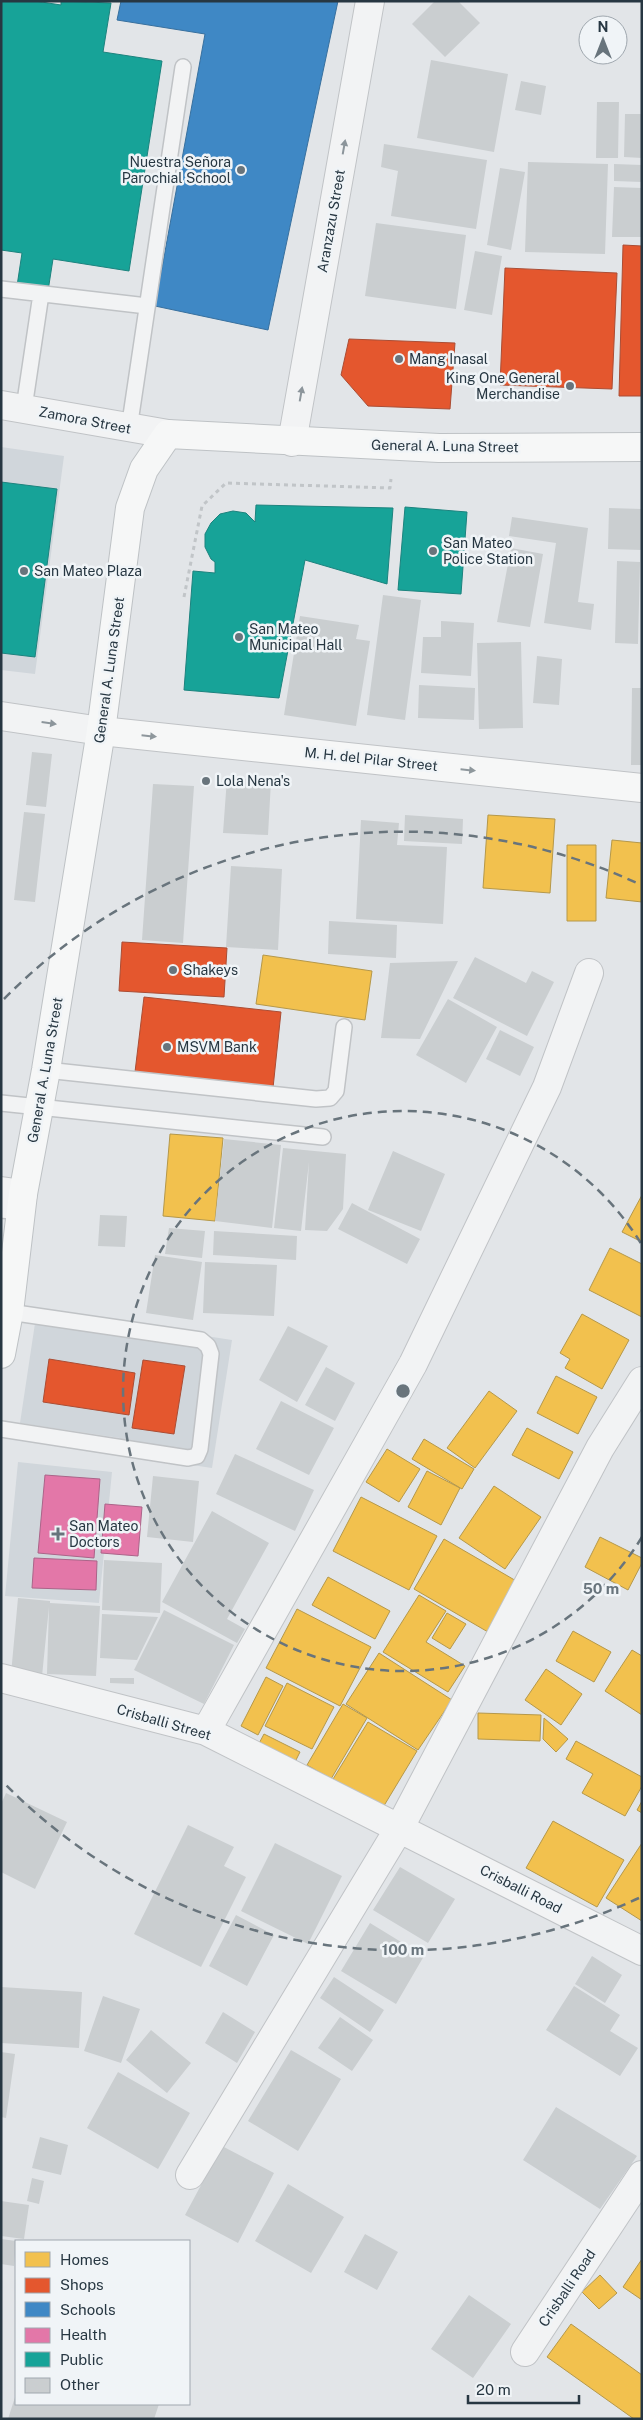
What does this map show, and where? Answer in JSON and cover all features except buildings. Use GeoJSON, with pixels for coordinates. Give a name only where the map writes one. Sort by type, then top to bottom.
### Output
{"type":"FeatureCollection","features":[{"type":"Feature","properties":{"kind":"main road","name":"General A. Luna Street"},"geometry":{"type":"LineString","coordinates":[[1,1354],[5,1321],[12,1202],[40,1107],[101,731],[130,508],[144,469],[168,434],[292,442],[439,448],[642,446]]}},
{"type":"Feature","properties":{"kind":"main road","name":"M. H. del Pilar Street"},"geometry":{"type":"LineString","coordinates":[[101,731],[642,788]]}},
{"type":"Feature","properties":{"kind":"street","name":"Aranzazu Street"},"geometry":{"type":"LineString","coordinates":[[292,442],[370,1]]}},
{"type":"Feature","properties":{"kind":"street","name":"Zamora Street"},"geometry":{"type":"LineString","coordinates":[[13,407],[129,429],[168,434]]}},
{"type":"Feature","properties":{"kind":"street"},"geometry":{"type":"LineString","coordinates":[[1,716],[101,731]]}},
{"type":"Feature","properties":{"kind":"street"},"geometry":{"type":"LineString","coordinates":[[206,1731],[413,1364],[547,1086],[589,973]]}},
{"type":"Feature","properties":{"kind":"street"},"geometry":{"type":"LineString","coordinates":[[190,2174],[400,1827],[600,1448],[642,1381]]}},
{"type":"Feature","properties":{"kind":"street","name":"Crisballi Street"},"geometry":{"type":"LineString","coordinates":[[1,1678],[206,1731],[400,1827]]}},
{"type":"Feature","properties":{"kind":"street","name":"Crisballi Road"},"geometry":{"type":"LineString","coordinates":[[400,1827],[642,1951]]}},
{"type":"Feature","properties":{"kind":"street","name":"Crisballi Road"},"geometry":{"type":"LineString","coordinates":[[524,2352],[642,2175]]}},
{"type":"Feature","properties":{"kind":"lane"},"geometry":{"type":"LineString","coordinates":[[129,429],[183,66]]}},
{"type":"Feature","properties":{"kind":"lane"},"geometry":{"type":"LineString","coordinates":[[1,289],[147,306]]}},
{"type":"Feature","properties":{"kind":"lane"},"geometry":{"type":"LineString","coordinates":[[13,407],[41,294]]}},
{"type":"Feature","properties":{"kind":"lane"},"geometry":{"type":"LineString","coordinates":[[46,1070],[297,1097],[330,1098],[336,1092],[344,1027]]}},
{"type":"Feature","properties":{"kind":"lane"},"geometry":{"type":"LineString","coordinates":[[1,1103],[323,1137]]}},
{"type":"Feature","properties":{"kind":"lane"},"geometry":{"type":"LineString","coordinates":[[1,1429],[188,1458],[197,1456],[200,1449],[211,1354],[208,1346],[201,1340],[5,1321]]}},
{"type":"Feature","properties":{"kind":"path"},"geometry":{"type":"LineString","coordinates":[[184,597],[202,506],[226,483],[390,488],[394,446]]}},
{"type":"Feature","properties":{"kind":"shaded area","name":"San Mateo Plaza"},"geometry":{"type":"Polygon","coordinates":[[[1,447],[64,456],[35,674],[1,670],[1,447]]]}},
{"type":"Feature","properties":{"kind":"shaded area"},"geometry":{"type":"Polygon","coordinates":[[[37,1310],[232,1340],[212,1468],[118,1454],[120,1438],[20,1423],[37,1310]]]}},
{"type":"Feature","properties":{"kind":"shaded area","name":"San Mateo Doctors"},"geometry":{"type":"Polygon","coordinates":[[[18,1462],[112,1472],[99,1603],[5,1596],[18,1462]]]}},
{"type":"Feature","properties":{"kind":"place","name":"Nuestra Señora Parochial School"},"geometry":{"type":"Point","coordinates":[241,170]}},
{"type":"Feature","properties":{"kind":"place","name":"Mang Inasal"},"geometry":{"type":"Point","coordinates":[399,359]}},
{"type":"Feature","properties":{"kind":"place","name":"King One General Merchandise"},"geometry":{"type":"Point","coordinates":[570,386]}},
{"type":"Feature","properties":{"kind":"place","name":"San Mateo Police Station"},"geometry":{"type":"Point","coordinates":[433,551]}},
{"type":"Feature","properties":{"kind":"place","name":"San Mateo Plaza"},"geometry":{"type":"Point","coordinates":[24,571]}},
{"type":"Feature","properties":{"kind":"place","name":"San Mateo Municipal Hall"},"geometry":{"type":"Point","coordinates":[239,637]}},
{"type":"Feature","properties":{"kind":"place","name":"Lola Nena's"},"geometry":{"type":"Point","coordinates":[206,781]}},
{"type":"Feature","properties":{"kind":"place","name":"Shakeys"},"geometry":{"type":"Point","coordinates":[173,970]}},
{"type":"Feature","properties":{"kind":"place","name":"MSVM Bank"},"geometry":{"type":"Point","coordinates":[167,1047]}},
{"type":"Feature","properties":{"kind":"place","name":"San Mateo Doctors"},"geometry":{"type":"Point","coordinates":[58,1534]}}]}
